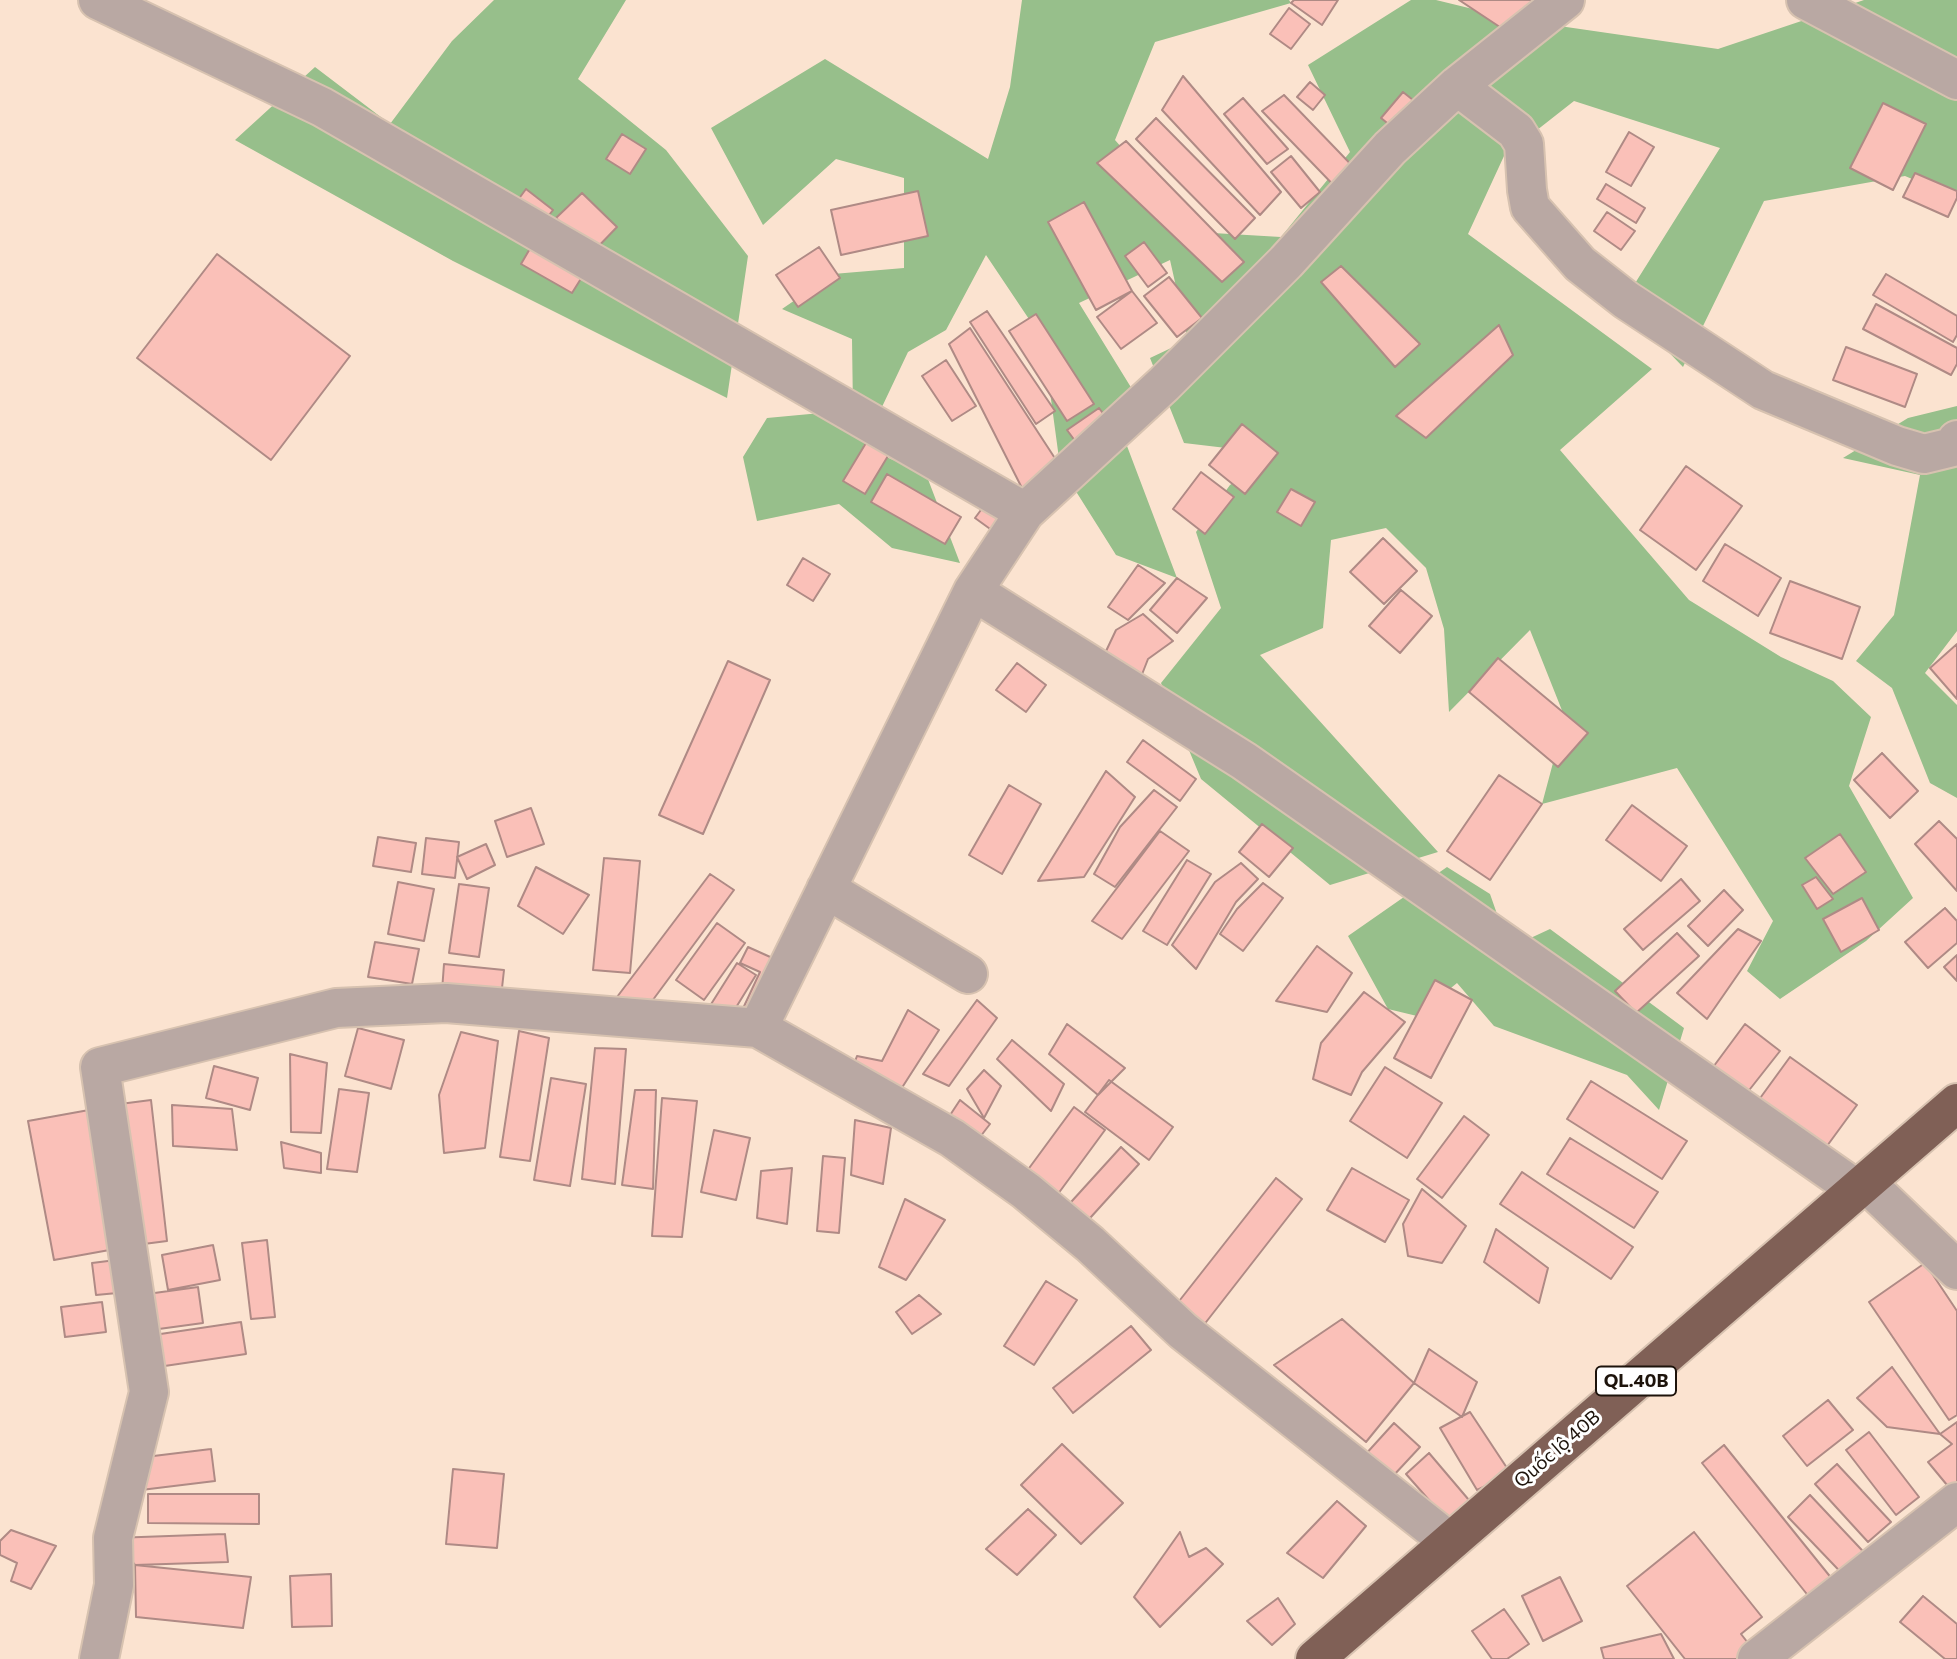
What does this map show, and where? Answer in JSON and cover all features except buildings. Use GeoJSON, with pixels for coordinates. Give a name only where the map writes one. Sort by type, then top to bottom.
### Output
{"type":"FeatureCollection","features":[{"type":"Feature","properties":{"kind":"highway","name":"Quốc lộ 40B"},"geometry":{"type":"LineString","coordinates":[[1315,1659],[1957,1103]]}},
{"type":"Feature","properties":{"kind":"street"},"geometry":{"type":"LineString","coordinates":[[98,0],[322,107],[1025,512]]}},
{"type":"Feature","properties":{"kind":"street"},"geometry":{"type":"LineString","coordinates":[[758,1028],[973,591],[1025,512],[1164,384],[1286,262],[1390,148],[1457,86],[1565,0]]}},
{"type":"Feature","properties":{"kind":"street"},"geometry":{"type":"LineString","coordinates":[[1806,0],[1957,79]]}},
{"type":"Feature","properties":{"kind":"street"},"geometry":{"type":"LineString","coordinates":[[1457,86],[1516,131],[1524,144],[1530,207],[1580,264],[1626,300],[1763,390],[1897,446],[1924,454],[1953,447],[1957,440]]}},
{"type":"Feature","properties":{"kind":"street"},"geometry":{"type":"LineString","coordinates":[[973,591],[1244,761],[1860,1186],[1957,1270]]}},
{"type":"Feature","properties":{"kind":"street"},"geometry":{"type":"LineString","coordinates":[[826,889],[968,974]]}},
{"type":"Feature","properties":{"kind":"street"},"geometry":{"type":"LineString","coordinates":[[99,1659],[114,1585],[113,1538],[149,1392],[100,1067],[337,1008],[446,1003],[758,1028],[952,1138],[1026,1191],[1090,1244],[1183,1331],[1450,1542]]}},
{"type":"Feature","properties":{"kind":"street"},"geometry":{"type":"LineString","coordinates":[[1757,1659],[1957,1502]]}},
{"type":"Feature","properties":{"kind":"green space"},"geometry":{"type":"Polygon","coordinates":[[[494,0],[626,0],[578,79],[666,150],[748,256],[727,398],[453,261],[235,140],[315,67],[390,124],[452,41],[494,0]]]}},
{"type":"Feature","properties":{"kind":"green space"},"geometry":{"type":"Polygon","coordinates":[[[1022,0],[1289,0],[1291,3],[1155,42],[1115,140],[1196,232],[1281,237],[1350,152],[1308,65],[1411,0],[1436,0],[1518,20],[1718,49],[1864,0],[1957,0],[1957,198],[1905,176],[1764,201],[1683,367],[1622,304],[1720,148],[1574,101],[1504,156],[1468,234],[1652,369],[1560,450],[1689,600],[1781,657],[1833,681],[1871,717],[1849,786],[1913,898],[1866,941],[1780,999],[1747,971],[1773,921],[1677,768],[1542,804],[1565,718],[1530,630],[1449,712],[1444,629],[1426,568],[1386,528],[1331,540],[1323,628],[1260,655],[1438,852],[1330,885],[1201,779],[1161,683],[1221,608],[1196,532],[1230,485],[1277,454],[1184,443],[1150,358],[1188,340],[1170,260],[1079,303],[1132,389],[1127,446],[1177,578],[1116,555],[1060,466],[1043,340],[986,255],[946,330],[908,352],[863,447],[926,474],[960,563],[892,548],[839,504],[757,521],[743,457],[767,418],[853,410],[852,339],[782,309],[833,274],[904,268],[904,178],[836,159],[763,225],[711,128],[825,59],[988,159],[1010,87],[1022,0]]]}},
{"type":"Feature","properties":{"kind":"green space"},"geometry":{"type":"Polygon","coordinates":[[[1957,406],[1957,631],[1925,673],[1957,705],[1957,798],[1930,783],[1892,688],[1856,661],[1894,615],[1920,475],[1843,458],[1908,418],[1957,406]]]}},
{"type":"Feature","properties":{"kind":"green space"},"geometry":{"type":"Polygon","coordinates":[[[1447,867],[1490,894],[1509,948],[1550,929],[1684,1028],[1659,1110],[1627,1075],[1494,1026],[1457,983],[1417,1016],[1388,1009],[1348,936],[1447,867]]]}}]}
